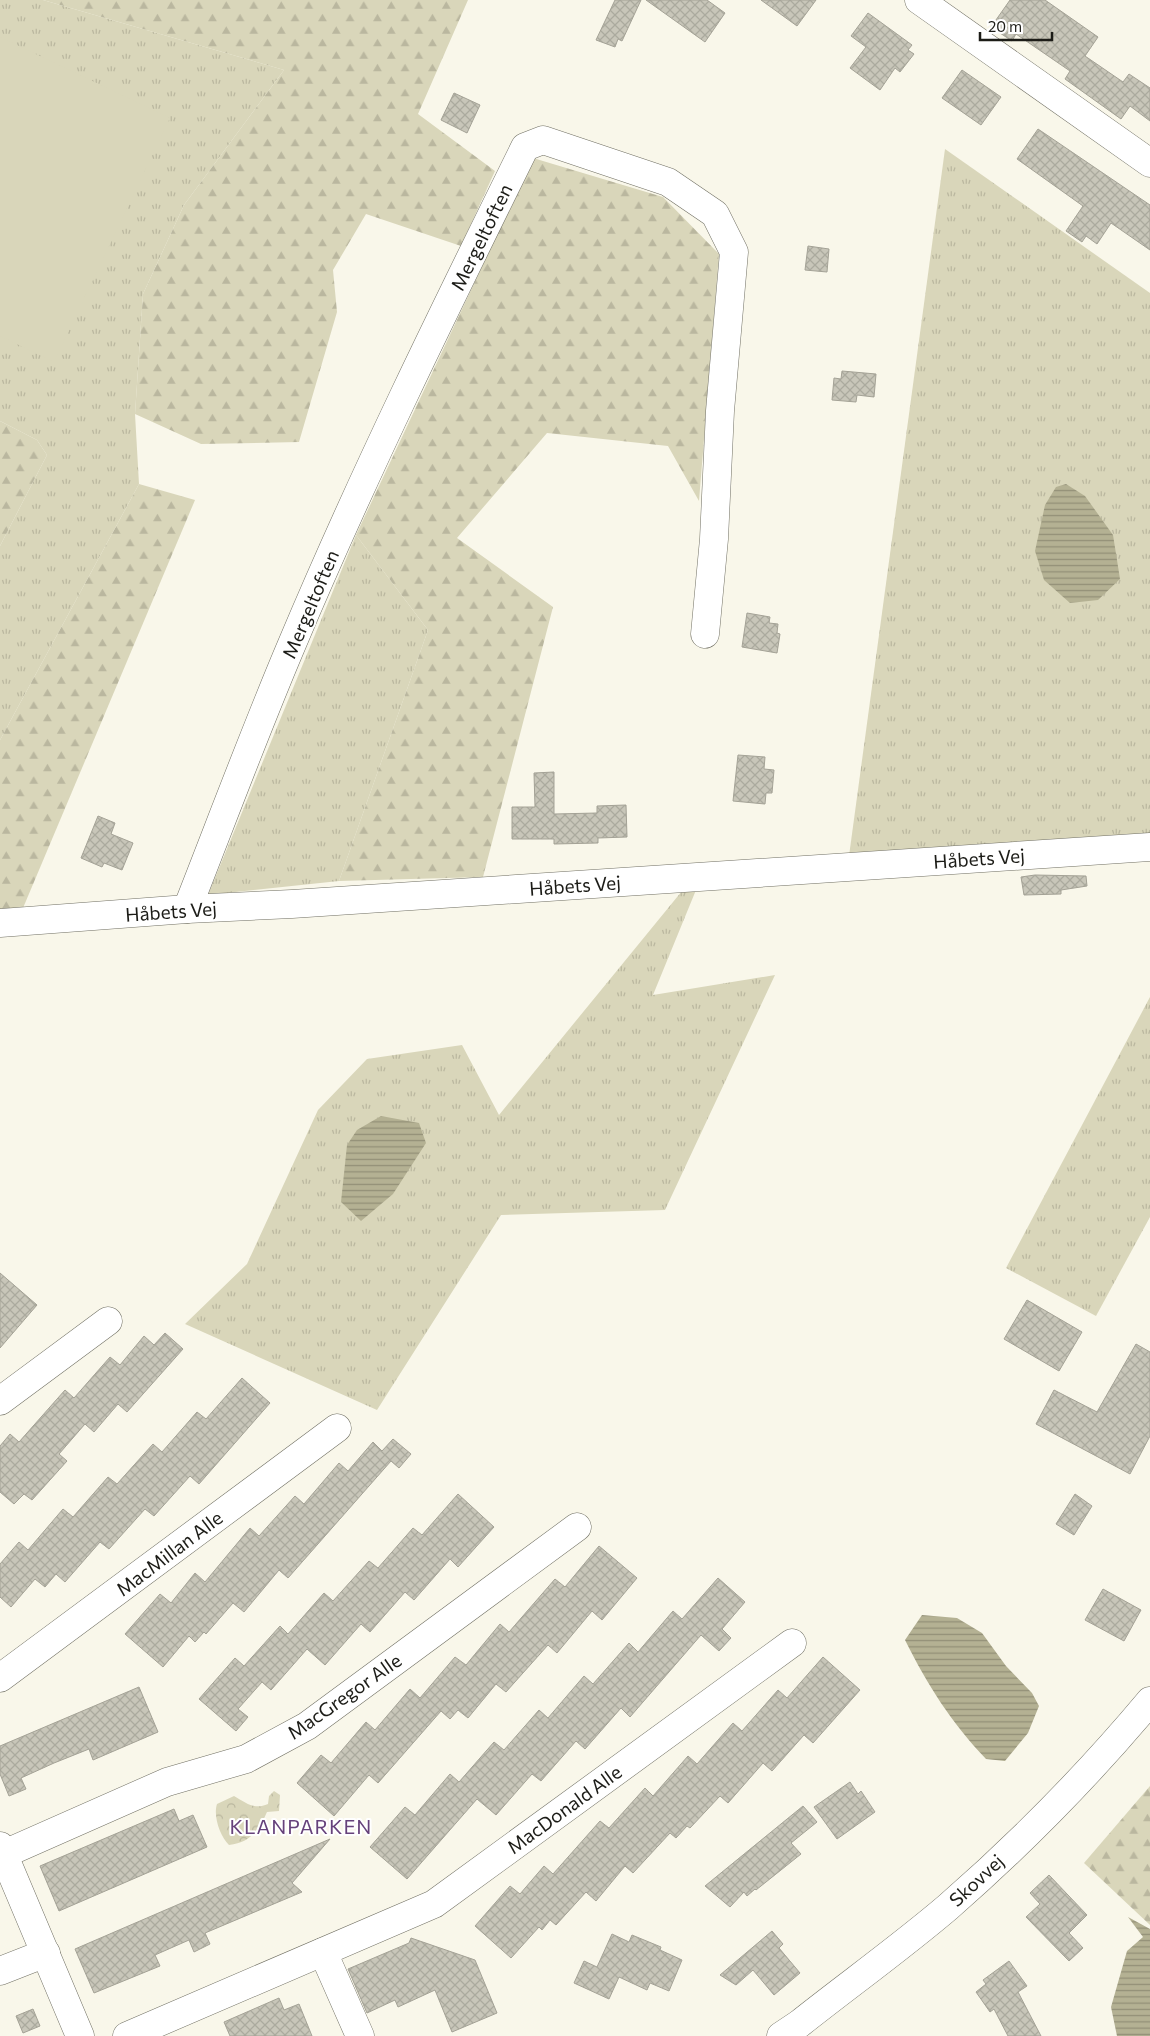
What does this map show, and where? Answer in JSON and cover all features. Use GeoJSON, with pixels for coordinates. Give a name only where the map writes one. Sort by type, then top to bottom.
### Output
{"type":"FeatureCollection","features":[{"type":"Feature","properties":{"kind":"street"},"geometry":{"type":"LineString","coordinates":[[919,0],[1150,163]]}},
{"type":"Feature","properties":{"kind":"street","name":"Mergeltoften"},"geometry":{"type":"LineString","coordinates":[[187,909],[292,644],[342,528],[525,146],[544,140],[668,182],[715,214],[734,252],[720,411],[714,539],[705,634]]}},
{"type":"Feature","properties":{"kind":"street","name":"Håbets Vej"},"geometry":{"type":"LineString","coordinates":[[0,923],[187,909],[1150,847]]}},
{"type":"Feature","properties":{"kind":"street"},"geometry":{"type":"LineString","coordinates":[[0,1401],[108,1321]]}},
{"type":"Feature","properties":{"kind":"street","name":"MacMillan Alle"},"geometry":{"type":"LineString","coordinates":[[0,1678],[337,1428]]}},
{"type":"Feature","properties":{"kind":"street","name":"MacGregor Alle"},"geometry":{"type":"LineString","coordinates":[[2,1850],[167,1782],[246,1759],[307,1726],[577,1527]]}},
{"type":"Feature","properties":{"kind":"street","name":"MacDonald Alle"},"geometry":{"type":"LineString","coordinates":[[127,2036],[178,2026],[323,1952],[434,1904],[792,1643]]}},
{"type":"Feature","properties":{"kind":"street","name":"Skovvej"},"geometry":{"type":"LineString","coordinates":[[796,2032],[948,1907],[1074,1785],[1114,1744],[1150,1701]]}},
{"type":"Feature","properties":{"kind":"street"},"geometry":{"type":"LineString","coordinates":[[2,1850],[80,2036]]}},
{"type":"Feature","properties":{"kind":"street"},"geometry":{"type":"LineString","coordinates":[[323,1952],[360,2036]]}},
{"type":"Feature","properties":{"kind":"street"},"geometry":{"type":"LineString","coordinates":[[0,1971],[46,1953]]}},
{"type":"Feature","properties":{"kind":"green space"},"geometry":{"type":"Polygon","coordinates":[[[0,0],[43,0],[284,70],[184,205],[143,294],[135,414],[139,484],[0,740],[0,546],[47,455],[37,440],[0,421],[0,0]]]}},
{"type":"Feature","properties":{"kind":"green space"},"geometry":{"type":"Polygon","coordinates":[[[43,0],[468,0],[418,114],[495,171],[461,246],[366,214],[333,270],[337,312],[299,442],[201,444],[135,414],[143,294],[184,205],[284,70],[43,0]]]}},
{"type":"Feature","properties":{"kind":"green space"},"geometry":{"type":"Polygon","coordinates":[[[0,37],[170,118],[54,362],[0,336],[0,37]]]}},
{"type":"Feature","properties":{"kind":"green space"},"geometry":{"type":"Polygon","coordinates":[[[945,149],[1150,293],[1150,841],[849,856],[945,149]]]}},
{"type":"Feature","properties":{"kind":"green space"},"geometry":{"type":"Polygon","coordinates":[[[533,158],[663,197],[719,254],[699,501],[668,446],[547,433],[457,538],[553,607],[483,877],[339,881],[428,630],[356,535],[533,158]]]}},
{"type":"Feature","properties":{"kind":"green space"},"geometry":{"type":"Polygon","coordinates":[[[0,421],[37,440],[47,455],[0,546],[0,421]]]}},
{"type":"Feature","properties":{"kind":"green space"},"geometry":{"type":"Polygon","coordinates":[[[139,484],[195,500],[23,908],[0,910],[0,740],[139,484]]]}},
{"type":"Feature","properties":{"kind":"green space"},"geometry":{"type":"Polygon","coordinates":[[[356,535],[428,630],[339,881],[208,895],[356,535]]]}},
{"type":"Feature","properties":{"kind":"green space"},"geometry":{"type":"Polygon","coordinates":[[[696,890],[653,995],[775,975],[665,1210],[501,1215],[377,1410],[185,1324],[247,1264],[318,1110],[367,1059],[462,1045],[499,1115],[682,891],[696,890]]]}},
{"type":"Feature","properties":{"kind":"green space"},"geometry":{"type":"Polygon","coordinates":[[[1150,997],[1150,1217],[1096,1316],[1006,1268],[1150,997]]]}},
{"type":"Feature","properties":{"kind":"green space"},"geometry":{"type":"Polygon","coordinates":[[[1150,1786],[1150,1925],[1084,1863],[1150,1786]]]}},
{"type":"Feature","properties":{"kind":"green space"},"geometry":{"type":"Polygon","coordinates":[[[274,1791],[280,1795],[279,1811],[267,1812],[253,1835],[243,1842],[229,1845],[218,1826],[217,1804],[234,1796],[250,1805],[263,1806],[268,1804],[269,1796],[274,1791]]]}},
{"type":"Feature","properties":{"kind":"shaded area"},"geometry":{"type":"Polygon","coordinates":[[[1066,484],[1085,496],[1113,535],[1120,579],[1098,600],[1070,603],[1044,580],[1035,551],[1045,505],[1056,487],[1066,484]]]}},
{"type":"Feature","properties":{"kind":"shaded area"},"geometry":{"type":"Polygon","coordinates":[[[381,1116],[419,1123],[426,1143],[393,1194],[361,1221],[341,1202],[347,1145],[357,1130],[381,1116]]]}},
{"type":"Feature","properties":{"kind":"shaded area"},"geometry":{"type":"Polygon","coordinates":[[[922,1615],[957,1618],[982,1633],[1006,1666],[1032,1693],[1039,1706],[1028,1733],[1005,1761],[986,1759],[951,1717],[922,1673],[905,1640],[922,1615]]]}},
{"type":"Feature","properties":{"kind":"shaded area"},"geometry":{"type":"Polygon","coordinates":[[[1128,1917],[1150,1929],[1150,2036],[1117,2036],[1111,2007],[1127,1951],[1143,1937],[1128,1917]]]}},
{"type":"Feature","properties":{"kind":"building"},"geometry":{"type":"Polygon","coordinates":[[[615,0],[641,0],[622,41],[618,39],[615,47],[596,40],[615,0]]]}},
{"type":"Feature","properties":{"kind":"building"},"geometry":{"type":"Polygon","coordinates":[[[646,0],[707,0],[725,13],[705,42],[646,0]]]}},
{"type":"Feature","properties":{"kind":"building"},"geometry":{"type":"Polygon","coordinates":[[[761,0],[816,0],[797,26],[761,0]]]}},
{"type":"Feature","properties":{"kind":"building"},"geometry":{"type":"Polygon","coordinates":[[[1010,0],[1045,0],[1098,37],[1085,56],[1123,82],[1129,74],[1150,88],[1150,121],[1130,106],[1121,119],[1065,79],[1070,71],[1016,34],[1012,41],[991,27],[1010,0]]]}},
{"type":"Feature","properties":{"kind":"building"},"geometry":{"type":"Polygon","coordinates":[[[868,13],[912,45],[908,50],[914,54],[900,72],[895,68],[880,90],[850,68],[866,47],[851,36],[868,13]]]}},
{"type":"Feature","properties":{"kind":"building"},"geometry":{"type":"Polygon","coordinates":[[[962,70],[1001,97],[981,125],[942,98],[962,70]]]}},
{"type":"Feature","properties":{"kind":"building"},"geometry":{"type":"Polygon","coordinates":[[[454,93],[480,105],[467,133],[441,120],[454,93]]]}},
{"type":"Feature","properties":{"kind":"building"},"geometry":{"type":"Polygon","coordinates":[[[1038,129],[1150,205],[1150,250],[1111,223],[1097,244],[1086,236],[1082,242],[1066,231],[1083,206],[1017,159],[1038,129]]]}},
{"type":"Feature","properties":{"kind":"building"},"geometry":{"type":"Polygon","coordinates":[[[808,246],[829,249],[827,272],[805,270],[808,246]]]}},
{"type":"Feature","properties":{"kind":"building"},"geometry":{"type":"Polygon","coordinates":[[[842,371],[876,374],[874,397],[857,395],[856,402],[832,400],[834,378],[841,379],[842,371]]]}},
{"type":"Feature","properties":{"kind":"building"},"geometry":{"type":"Polygon","coordinates":[[[747,613],[770,617],[769,623],[778,624],[777,633],[780,634],[777,653],[742,647],[747,613]]]}},
{"type":"Feature","properties":{"kind":"building"},"geometry":{"type":"Polygon","coordinates":[[[738,755],[765,757],[764,769],[774,770],[772,793],[766,793],[765,804],[733,801],[738,755]]]}},
{"type":"Feature","properties":{"kind":"building"},"geometry":{"type":"Polygon","coordinates":[[[554,772],[554,814],[597,813],[597,806],[626,805],[627,837],[598,838],[598,843],[554,844],[554,839],[512,839],[512,807],[535,807],[534,773],[554,772]]]}},
{"type":"Feature","properties":{"kind":"building"},"geometry":{"type":"Polygon","coordinates":[[[98,816],[115,823],[111,834],[133,843],[122,870],[104,863],[102,867],[81,858],[98,816]]]}},
{"type":"Feature","properties":{"kind":"building"},"geometry":{"type":"Polygon","coordinates":[[[1035,875],[1086,876],[1087,886],[1061,890],[1061,894],[1024,895],[1021,877],[1035,875]]]}},
{"type":"Feature","properties":{"kind":"building"},"geometry":{"type":"Polygon","coordinates":[[[0,1273],[37,1305],[0,1348],[0,1273]]]}},
{"type":"Feature","properties":{"kind":"building"},"geometry":{"type":"Polygon","coordinates":[[[1027,1300],[1082,1332],[1059,1371],[1004,1339],[1027,1300]]]}},
{"type":"Feature","properties":{"kind":"building"},"geometry":{"type":"Polygon","coordinates":[[[165,1333],[183,1349],[127,1412],[118,1404],[94,1432],[85,1424],[59,1454],[67,1461],[32,1500],[24,1494],[14,1504],[0,1492],[0,1446],[10,1434],[19,1442],[65,1390],[74,1398],[110,1357],[120,1365],[144,1336],[154,1345],[165,1333]]]}},
{"type":"Feature","properties":{"kind":"building"},"geometry":{"type":"Polygon","coordinates":[[[1136,1344],[1150,1352],[1150,1436],[1130,1474],[1036,1424],[1054,1390],[1097,1412],[1136,1344]]]}},
{"type":"Feature","properties":{"kind":"building"},"geometry":{"type":"Polygon","coordinates":[[[242,1378],[270,1403],[199,1484],[190,1476],[154,1516],[145,1509],[109,1549],[100,1542],[65,1582],[56,1574],[45,1587],[35,1579],[11,1607],[0,1597],[0,1564],[19,1542],[28,1550],[63,1509],[73,1517],[108,1477],[117,1484],[153,1444],[162,1452],[197,1412],[206,1419],[242,1378]]]}},
{"type":"Feature","properties":{"kind":"building"},"geometry":{"type":"Polygon","coordinates":[[[393,1439],[411,1454],[399,1468],[391,1461],[288,1578],[279,1570],[244,1612],[233,1603],[206,1634],[204,1632],[195,1642],[189,1636],[163,1667],[125,1634],[160,1594],[171,1603],[195,1573],[205,1582],[250,1528],[259,1536],[295,1496],[304,1504],[339,1463],[348,1471],[373,1442],[382,1451],[393,1439]]]}},
{"type":"Feature","properties":{"kind":"building"},"geometry":{"type":"Polygon","coordinates":[[[458,1494],[494,1527],[458,1567],[450,1559],[414,1600],[405,1592],[370,1632],[361,1624],[325,1665],[307,1649],[271,1690],[262,1682],[238,1709],[248,1717],[236,1731],[199,1699],[235,1658],[244,1666],[280,1626],[288,1634],[324,1593],[333,1601],[369,1561],[378,1568],[413,1528],[422,1535],[458,1494]]]}},
{"type":"Feature","properties":{"kind":"building"},"geometry":{"type":"Polygon","coordinates":[[[1075,1494],[1092,1506],[1074,1535],[1056,1524],[1075,1494]]]}},
{"type":"Feature","properties":{"kind":"building"},"geometry":{"type":"Polygon","coordinates":[[[599,1546],[637,1578],[602,1620],[592,1611],[557,1653],[548,1645],[506,1692],[496,1684],[468,1718],[458,1710],[450,1719],[441,1711],[378,1783],[369,1775],[334,1816],[297,1783],[321,1755],[331,1763],[366,1722],[375,1730],[410,1689],[420,1698],[455,1657],[466,1665],[500,1624],[509,1632],[555,1579],[565,1587],[599,1546]]]}},
{"type":"Feature","properties":{"kind":"building"},"geometry":{"type":"Polygon","coordinates":[[[718,1578],[745,1602],[722,1629],[731,1638],[719,1651],[701,1635],[630,1717],[621,1708],[585,1749],[576,1741],[541,1781],[532,1774],[496,1815],[477,1799],[407,1879],[370,1847],[405,1807],[415,1815],[450,1774],[459,1782],[494,1742],[504,1750],[539,1710],[548,1718],[584,1676],[593,1684],[629,1643],[638,1652],[673,1611],[682,1619],[718,1578]]]}},
{"type":"Feature","properties":{"kind":"building"},"geometry":{"type":"Polygon","coordinates":[[[1103,1589],[1141,1610],[1124,1641],[1085,1620],[1103,1589]]]}},
{"type":"Feature","properties":{"kind":"building"},"geometry":{"type":"Polygon","coordinates":[[[823,1657],[860,1690],[813,1743],[804,1735],[772,1771],[763,1763],[728,1803],[720,1796],[690,1828],[687,1826],[676,1838],[670,1833],[633,1873],[625,1866],[596,1901],[586,1892],[556,1925],[550,1920],[542,1930],[539,1927],[511,1958],[475,1926],[510,1886],[520,1894],[544,1866],[553,1874],[600,1821],[609,1828],[645,1788],[653,1796],[688,1756],[697,1764],[733,1723],[742,1731],[778,1690],[787,1698],[823,1657]]]}},
{"type":"Feature","properties":{"kind":"building"},"geometry":{"type":"Polygon","coordinates":[[[139,1687],[158,1732],[93,1760],[89,1749],[54,1763],[21,1778],[26,1789],[9,1796],[0,1774],[0,1746],[139,1687]]]}},
{"type":"Feature","properties":{"kind":"building"},"geometry":{"type":"Polygon","coordinates":[[[850,1782],[858,1794],[861,1791],[875,1812],[837,1839],[814,1807],[850,1782]]]}},
{"type":"Feature","properties":{"kind":"building"},"geometry":{"type":"Polygon","coordinates":[[[803,1806],[817,1822],[791,1843],[801,1854],[747,1896],[744,1892],[730,1907],[705,1886],[803,1806]]]}},
{"type":"Feature","properties":{"kind":"building"},"geometry":{"type":"Polygon","coordinates":[[[174,1809],[179,1821],[193,1815],[207,1847],[59,1911],[40,1866],[174,1809]]]}},
{"type":"Feature","properties":{"kind":"building"},"geometry":{"type":"Polygon","coordinates":[[[330,1839],[292,1883],[302,1892],[205,1933],[210,1944],[194,1952],[189,1940],[155,1955],[160,1966],[94,1993],[75,1949],[330,1839]]]}},
{"type":"Feature","properties":{"kind":"building"},"geometry":{"type":"Polygon","coordinates":[[[1049,1875],[1087,1915],[1069,1933],[1083,1948],[1069,1961],[1026,1917],[1040,1904],[1030,1893],[1049,1875]]]}},
{"type":"Feature","properties":{"kind":"building"},"geometry":{"type":"Polygon","coordinates":[[[772,1931],[783,1944],[779,1948],[800,1973],[774,1995],[753,1970],[736,1985],[720,1975],[772,1931]]]}},
{"type":"Feature","properties":{"kind":"building"},"geometry":{"type":"Polygon","coordinates":[[[612,1934],[629,1942],[632,1935],[661,1947],[660,1950],[682,1960],[669,1991],[650,1983],[647,1990],[619,1977],[609,1999],[574,1983],[584,1961],[597,1967],[612,1934]]]}},
{"type":"Feature","properties":{"kind":"building"},"geometry":{"type":"Polygon","coordinates":[[[411,1938],[475,1960],[497,2013],[452,2032],[435,1990],[398,2007],[395,2000],[367,2013],[348,1969],[409,1943],[411,1938]]]}},
{"type":"Feature","properties":{"kind":"building"},"geometry":{"type":"Polygon","coordinates":[[[1009,1961],[1027,1986],[1018,1992],[1041,2036],[1008,2036],[994,2009],[990,2012],[976,1992],[986,1984],[983,1980],[1009,1961]]]}},
{"type":"Feature","properties":{"kind":"building"},"geometry":{"type":"Polygon","coordinates":[[[279,1998],[284,2010],[299,2004],[312,2036],[230,2036],[224,2022],[279,1998]]]}},
{"type":"Feature","properties":{"kind":"building"},"geometry":{"type":"Polygon","coordinates":[[[33,2009],[40,2026],[23,2033],[16,2016],[33,2009]]]}},
{"type":"Feature","properties":{"kind":"district","name":"KLANPARKEN"},"geometry":{"type":"Point","coordinates":[301,1826]}}]}
